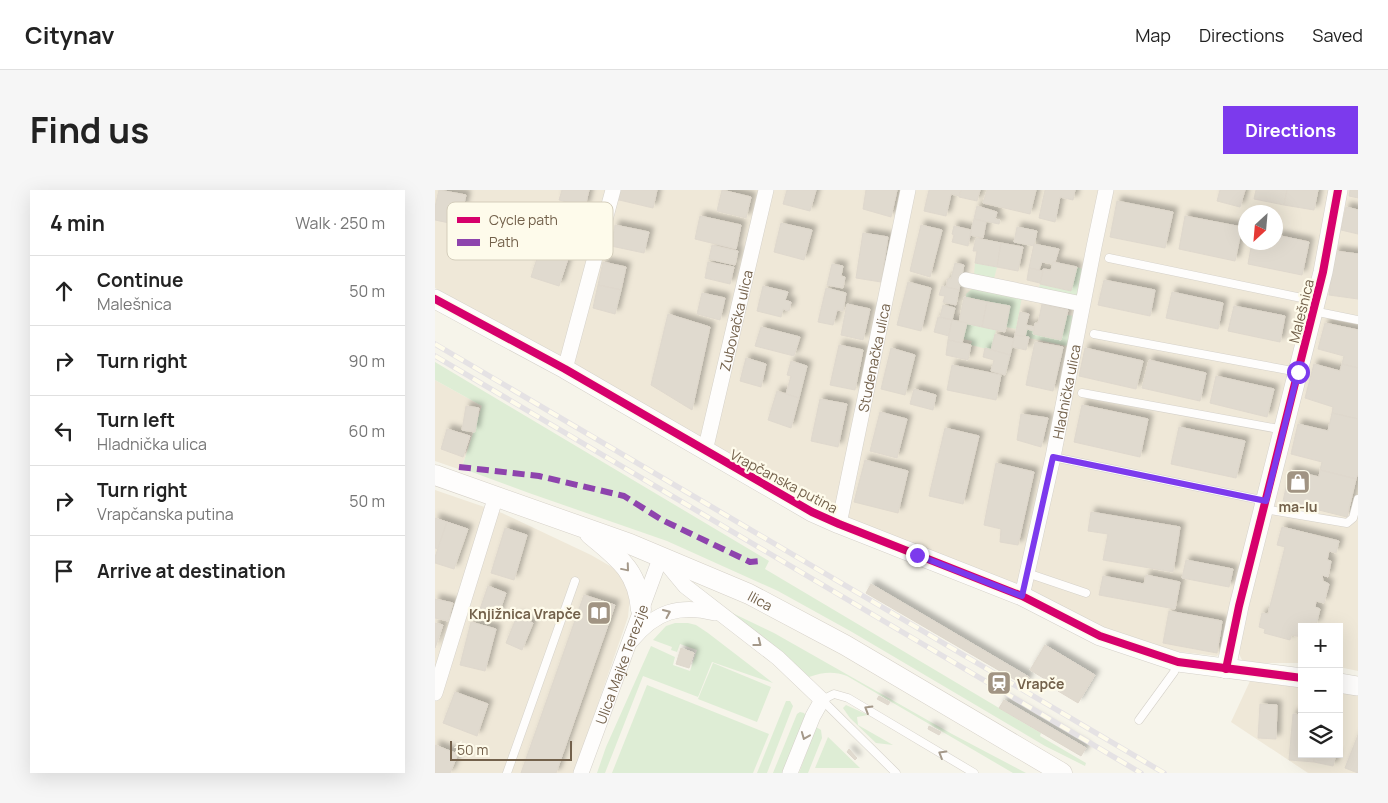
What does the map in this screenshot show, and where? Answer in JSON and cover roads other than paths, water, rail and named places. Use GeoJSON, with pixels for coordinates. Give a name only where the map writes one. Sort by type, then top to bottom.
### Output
{"type":"FeatureCollection","features":[{"type":"Feature","properties":{"kind":"main road","name":"Ilica"},"geometry":{"type":"LineString","coordinates":[[435,475],[576,524],[661,556],[722,582],[783,611],[845,645],[1062,773]]}},
{"type":"Feature","properties":{"kind":"main road"},"geometry":{"type":"LineString","coordinates":[[576,524],[600,543],[626,568],[637,585],[641,610]]}},
{"type":"Feature","properties":{"kind":"street","name":"Zubovačka ulica"},"geometry":{"type":"LineString","coordinates":[[705,451],[766,190]]}},
{"type":"Feature","properties":{"kind":"street","name":"Studenačka ulica"},"geometry":{"type":"LineString","coordinates":[[839,524],[908,190]]}},
{"type":"Feature","properties":{"kind":"street","name":"Hladnička ulica"},"geometry":{"type":"LineString","coordinates":[[1022,596],[1053,457],[1107,190]]}},
{"type":"Feature","properties":{"kind":"street","name":"Malešnica"},"geometry":{"type":"LineString","coordinates":[[1226,669],[1239,606],[1315,306],[1338,190]]}},
{"type":"Feature","properties":{"kind":"street"},"geometry":{"type":"LineString","coordinates":[[565,369],[594,260]]}},
{"type":"Feature","properties":{"kind":"street"},"geometry":{"type":"LineString","coordinates":[[966,280],[1083,304]]}},
{"type":"Feature","properties":{"kind":"street","name":"Vrapčanska putina"},"geometry":{"type":"LineString","coordinates":[[435,299],[565,369],[812,512],[839,524],[1022,596],[1100,636],[1178,662],[1298,678]]}},
{"type":"Feature","properties":{"kind":"street"},"geometry":{"type":"LineString","coordinates":[[435,693],[496,496]]}},
{"type":"Feature","properties":{"kind":"street"},"geometry":{"type":"LineString","coordinates":[[661,556],[685,586],[777,658],[822,700],[813,716],[790,773]]}},
{"type":"Feature","properties":{"kind":"street","name":"Ulica Majke Terezije"},"geometry":{"type":"LineString","coordinates":[[581,773],[661,556]]}},
{"type":"Feature","properties":{"kind":"street"},"geometry":{"type":"LineString","coordinates":[[629,643],[641,629],[671,611],[691,608],[719,614]]}},
{"type":"Feature","properties":{"kind":"street"},"geometry":{"type":"LineString","coordinates":[[1343,684],[1358,686]]}},
{"type":"Feature","properties":{"kind":"lane"},"geometry":{"type":"LineString","coordinates":[[1109,258],[1315,306],[1358,320]]}},
{"type":"Feature","properties":{"kind":"lane"},"geometry":{"type":"LineString","coordinates":[[1094,334],[1298,372]]}},
{"type":"Feature","properties":{"kind":"lane"},"geometry":{"type":"LineString","coordinates":[[1082,394],[1284,430]]}},
{"type":"Feature","properties":{"kind":"lane"},"geometry":{"type":"LineString","coordinates":[[1053,457],[1347,522],[1353,518],[1358,499]]}},
{"type":"Feature","properties":{"kind":"lane"},"geometry":{"type":"LineString","coordinates":[[1027,573],[1086,593]]}},
{"type":"Feature","properties":{"kind":"lane"},"geometry":{"type":"LineString","coordinates":[[507,773],[575,580]]}},
{"type":"Feature","properties":{"kind":"lane"},"geometry":{"type":"LineString","coordinates":[[1139,720],[1174,672],[1178,662]]}},
{"type":"Feature","properties":{"kind":"lane"},"geometry":{"type":"LineString","coordinates":[[896,773],[822,700],[834,694],[848,698],[974,773]]}},
{"type":"Feature","properties":{"kind":"railway"},"geometry":{"type":"LineString","coordinates":[[435,344],[1164,773]]}},
{"type":"Feature","properties":{"kind":"railway"},"geometry":{"type":"LineString","coordinates":[[435,356],[1141,773]]}},
{"type":"Feature","properties":{"kind":"place","name":"ma-lu"},"geometry":{"type":"Point","coordinates":[1298,482]}},
{"type":"Feature","properties":{"kind":"place","name":"Knjižnica Vrapče"},"geometry":{"type":"Point","coordinates":[599,613]}},
{"type":"Feature","properties":{"kind":"place","name":"Vrapče"},"geometry":{"type":"Point","coordinates":[999,683]}}]}
